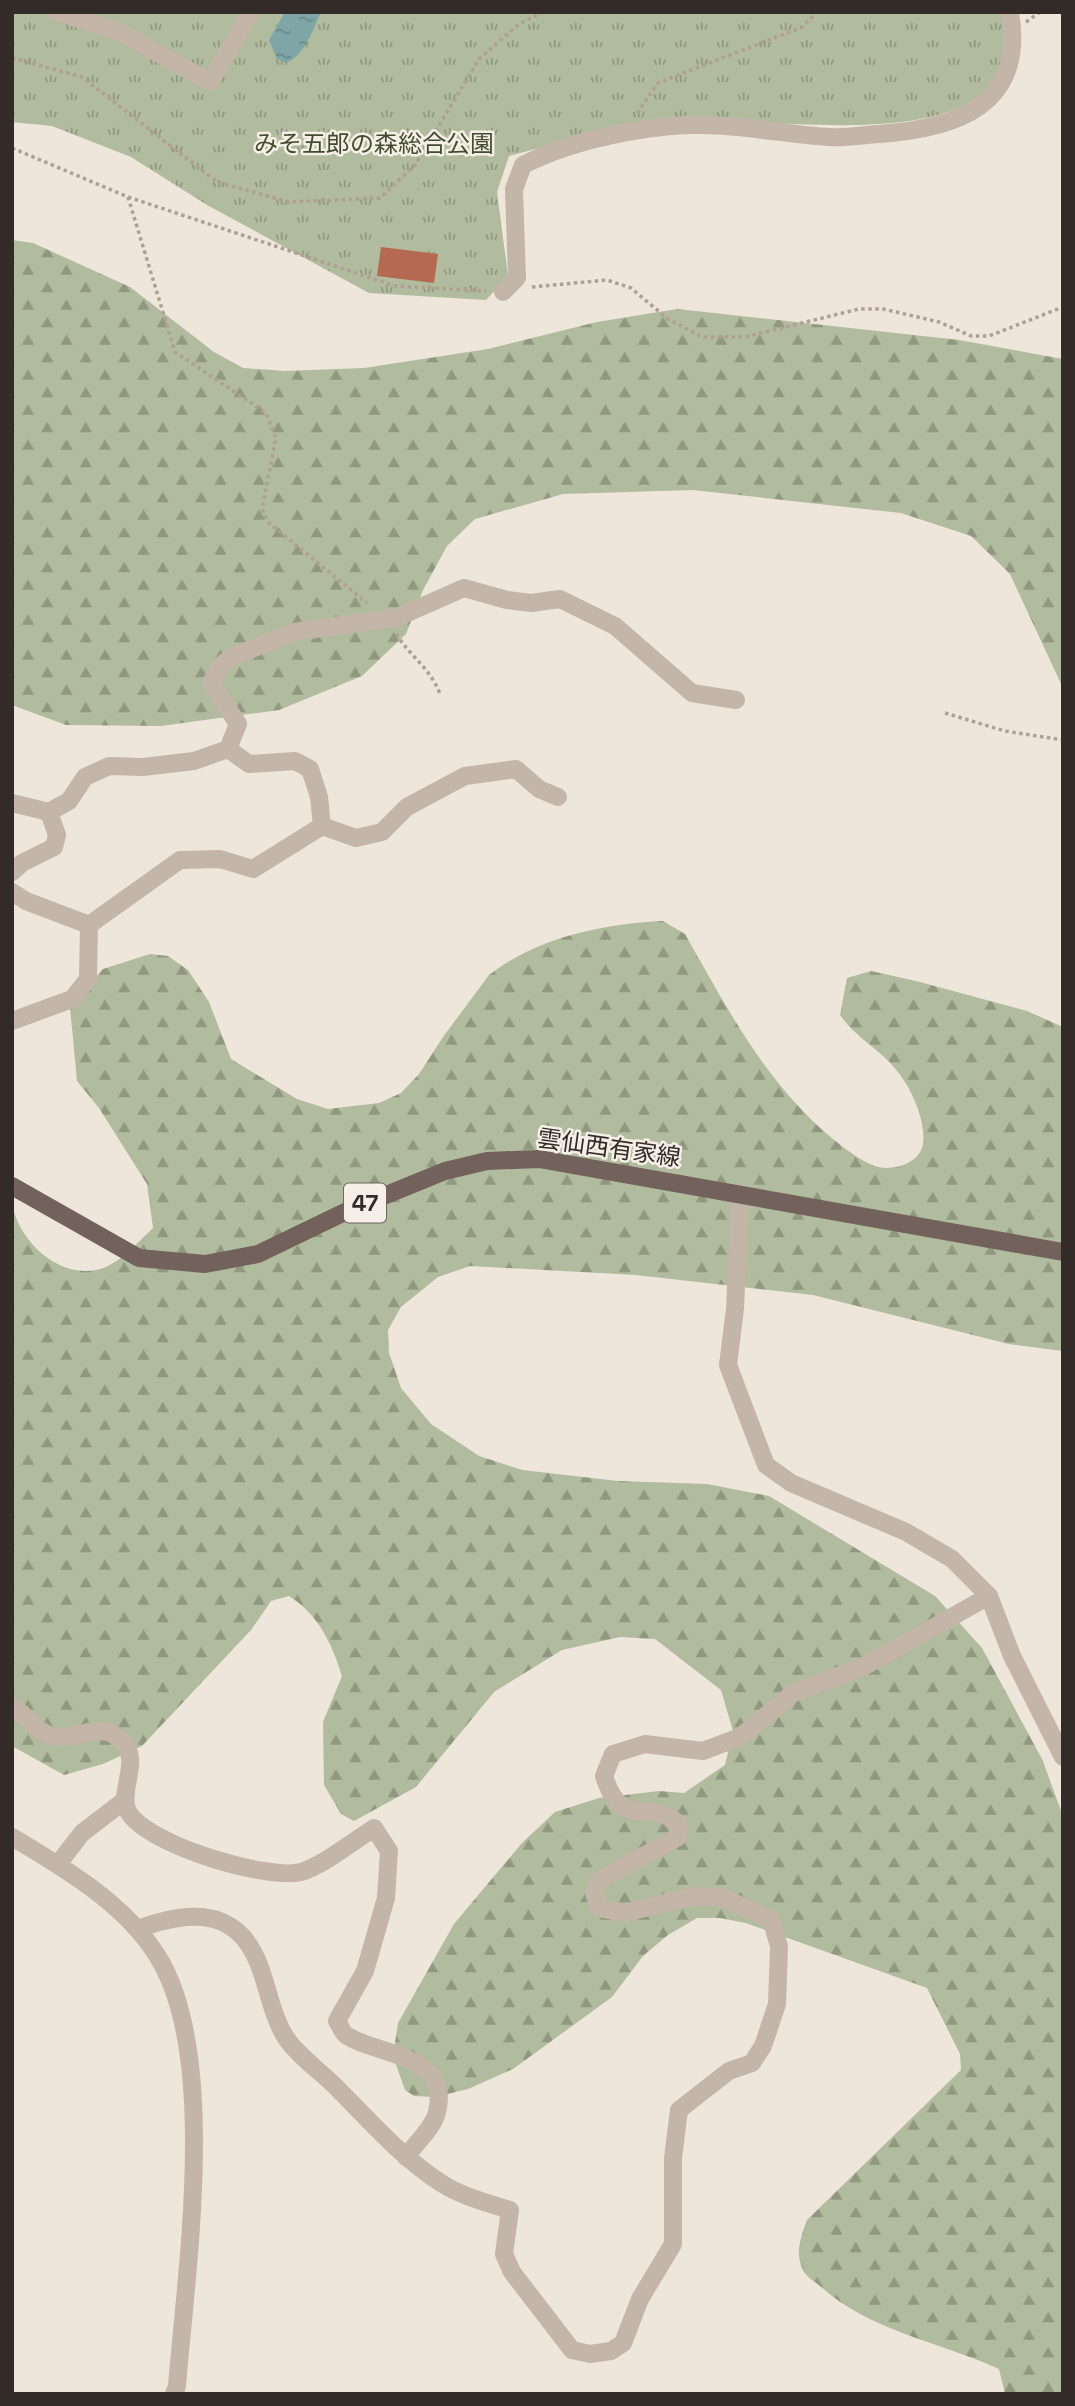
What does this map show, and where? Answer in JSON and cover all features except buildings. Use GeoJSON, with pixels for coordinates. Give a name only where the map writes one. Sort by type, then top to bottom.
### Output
{"type":"FeatureCollection","features":[{"type":"Feature","properties":{"kind":"main road","name":"雲仙西有家線"},"geometry":{"type":"LineString","coordinates":[[12,1186],[139,1258],[205,1264],[258,1254],[347,1211],[445,1171],[487,1161],[539,1159],[1063,1252]]}},
{"type":"Feature","properties":{"kind":"street"},"geometry":{"type":"LineString","coordinates":[[57,12],[120,32],[210,82],[251,12]]}},
{"type":"Feature","properties":{"kind":"street"},"geometry":{"type":"LineString","coordinates":[[503,292],[517,278],[514,189],[523,165],[549,151],[673,126],[780,130],[831,137],[939,127],[971,114],[994,94],[1012,54],[1010,12]]}},
{"type":"Feature","properties":{"kind":"street"},"geometry":{"type":"LineString","coordinates":[[12,803],[49,812],[69,801],[85,777],[109,766],[142,767],[194,761],[228,749],[238,724],[211,683],[220,666],[232,657],[294,632],[398,617],[464,588],[507,600],[530,603],[560,599],[615,626],[692,693],[736,700]]}},
{"type":"Feature","properties":{"kind":"street"},"geometry":{"type":"LineString","coordinates":[[228,749],[249,764],[295,761],[310,769],[318,797],[322,827]]}},
{"type":"Feature","properties":{"kind":"street"},"geometry":{"type":"LineString","coordinates":[[89,925],[180,860],[219,859],[253,869],[322,827],[356,838],[382,832],[407,807],[465,776],[516,769],[539,789],[558,797]]}},
{"type":"Feature","properties":{"kind":"street"},"geometry":{"type":"LineString","coordinates":[[12,872],[22,863],[54,847],[57,835],[49,812]]}},
{"type":"Feature","properties":{"kind":"street"},"geometry":{"type":"LineString","coordinates":[[12,892],[26,901],[89,925]]}},
{"type":"Feature","properties":{"kind":"street"},"geometry":{"type":"LineString","coordinates":[[12,1021],[72,999],[88,979],[89,925]]}},
{"type":"Feature","properties":{"kind":"street"},"geometry":{"type":"LineString","coordinates":[[740,1193],[735,1310],[728,1365],[766,1465],[791,1483],[906,1532],[951,1559],[989,1596],[1012,1656],[1063,1757]]}},
{"type":"Feature","properties":{"kind":"street"},"geometry":{"type":"LineString","coordinates":[[138,1929],[163,1920],[192,1916],[222,1922],[243,1937],[259,1967],[270,2006],[287,2040],[406,2157],[443,2185],[510,2210],[505,2254],[512,2272],[572,2350],[590,2354],[611,2351],[622,2343],[639,2299],[673,2244],[673,2158],[679,2110],[729,2071],[752,2063],[763,2046],[777,2004],[779,1946],[771,1919],[721,1897],[694,1896],[624,1913],[599,1908],[594,1893],[598,1881],[678,1837],[679,1824],[669,1816],[629,1810],[611,1797],[604,1776],[613,1754],[645,1744],[703,1751],[740,1737],[793,1693],[863,1667],[989,1596]]}},
{"type":"Feature","properties":{"kind":"street"},"geometry":{"type":"LineString","coordinates":[[12,1706],[45,1733],[66,1737],[93,1730],[109,1730],[123,1741],[130,1756],[131,1769],[125,1800],[128,1812],[139,1824],[177,1846],[276,1874],[302,1871],[374,1828],[382,1836],[389,1851],[386,1898],[365,1972],[337,2021],[345,2035],[407,2056],[434,2081],[438,2097],[437,2114],[406,2157]]}},
{"type":"Feature","properties":{"kind":"street"},"geometry":{"type":"LineString","coordinates":[[58,1864],[82,1833],[125,1800]]}},
{"type":"Feature","properties":{"kind":"street"},"geometry":{"type":"LineString","coordinates":[[12,1837],[58,1864],[138,1929],[159,1958],[185,2023],[192,2066],[192,2201],[177,2386],[174,2394]]}},
{"type":"Feature","properties":{"kind":"path"},"geometry":{"type":"LineString","coordinates":[[12,58],[82,77],[217,182],[289,202],[380,198],[415,165],[480,59],[519,24],[544,12]]}},
{"type":"Feature","properties":{"kind":"path"},"geometry":{"type":"LineString","coordinates":[[622,135],[658,83],[802,26],[817,12]]}},
{"type":"Feature","properties":{"kind":"path"},"geometry":{"type":"LineString","coordinates":[[12,148],[128,197],[396,286],[503,292],[607,280],[631,288],[668,319],[702,337],[745,337],[859,309],[883,309],[939,322],[971,336],[989,336],[1063,307]]}},
{"type":"Feature","properties":{"kind":"path"},"geometry":{"type":"LineString","coordinates":[[128,197],[175,352],[266,413],[276,438],[262,509],[269,523],[386,618],[404,647],[433,676],[440,694]]}},
{"type":"Feature","properties":{"kind":"path"},"geometry":{"type":"LineString","coordinates":[[945,713],[1005,731],[1063,740]]}},
{"type":"Feature","properties":{"kind":"green space","name":"みそ五郎の森総合公園"},"geometry":{"type":"Polygon","coordinates":[[[12,12],[1003,12],[1006,48],[1001,70],[980,96],[946,113],[903,122],[855,125],[714,120],[659,122],[594,134],[509,156],[497,192],[508,276],[486,300],[369,293],[207,205],[131,157],[52,126],[12,122],[12,12]]]}},
{"type":"Feature","properties":{"kind":"green space"},"geometry":{"type":"Polygon","coordinates":[[[12,240],[33,243],[130,287],[214,352],[243,368],[285,371],[364,368],[488,349],[597,322],[677,309],[959,340],[1063,359],[1063,688],[1010,574],[971,536],[901,513],[693,490],[563,494],[475,519],[447,546],[423,590],[406,634],[362,676],[279,710],[161,726],[66,725],[12,705],[12,240]]]}},
{"type":"Feature","properties":{"kind":"green space"},"geometry":{"type":"Polygon","coordinates":[[[663,921],[685,934],[753,1049],[794,1101],[843,1147],[882,1168],[904,1165],[916,1157],[923,1144],[923,1128],[915,1101],[896,1069],[840,1015],[847,978],[871,971],[916,981],[1027,1011],[1063,1027],[1063,1351],[1009,1344],[813,1295],[636,1275],[470,1266],[438,1277],[401,1307],[388,1330],[389,1353],[401,1388],[431,1424],[479,1456],[522,1470],[618,1481],[707,1484],[769,1496],[935,1596],[982,1648],[1042,1759],[1063,1816],[1063,2394],[1005,2394],[999,2369],[861,2314],[840,2302],[811,2279],[801,2265],[800,2246],[807,2220],[961,2070],[960,2054],[927,1988],[746,1923],[720,1918],[697,1918],[668,1935],[643,1956],[612,1997],[513,2069],[468,2089],[435,2097],[414,2096],[405,2090],[393,2056],[398,2023],[454,1924],[522,1843],[555,1812],[599,1798],[659,1791],[684,1793],[725,1765],[733,1731],[721,1690],[655,1639],[620,1637],[562,1650],[494,1692],[416,1787],[354,1821],[341,1814],[324,1785],[323,1722],[342,1676],[323,1631],[309,1612],[289,1596],[271,1601],[251,1630],[142,1746],[103,1764],[64,1775],[12,1746],[12,1201],[21,1229],[40,1252],[67,1268],[81,1271],[96,1270],[112,1264],[153,1228],[147,1184],[99,1108],[77,1081],[70,1007],[103,969],[150,954],[168,956],[188,970],[209,1002],[231,1059],[297,1099],[328,1109],[379,1103],[401,1093],[419,1074],[489,975],[508,962],[550,942],[594,929],[663,921]]]}},
{"type":"Feature","properties":{"kind":"water"},"geometry":{"type":"Polygon","coordinates":[[[285,12],[321,12],[299,54],[286,63],[277,59],[269,40],[285,12]]]}}]}
